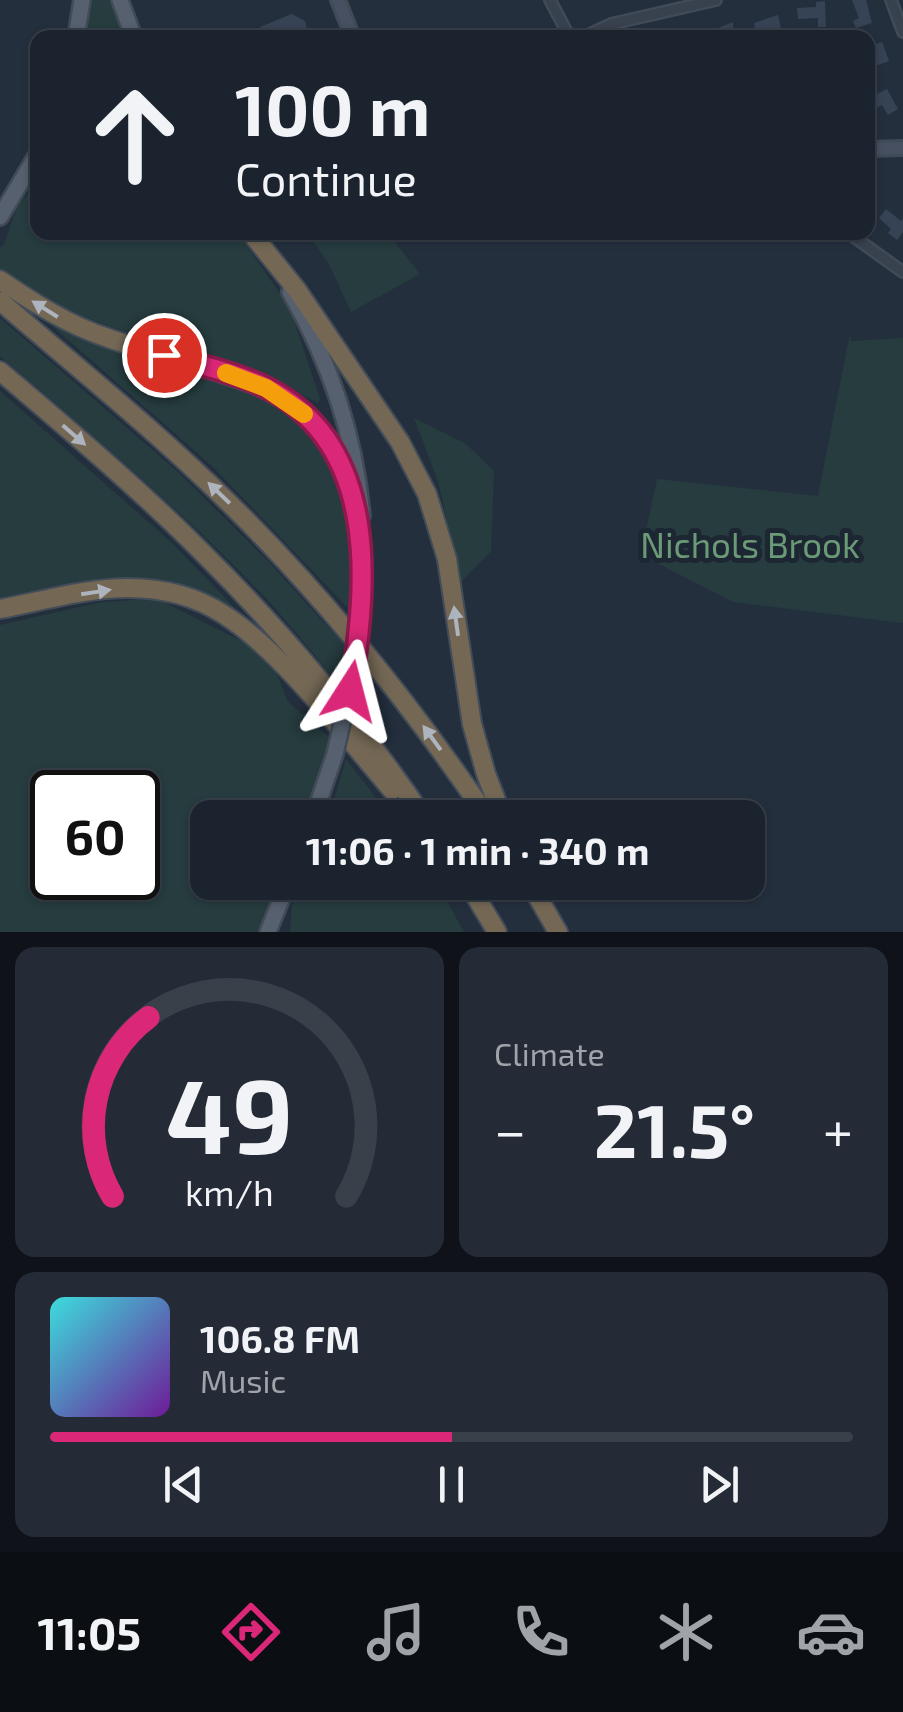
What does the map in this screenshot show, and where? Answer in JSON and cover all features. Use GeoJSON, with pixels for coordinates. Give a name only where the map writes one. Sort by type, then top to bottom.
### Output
{"type":"FeatureCollection","features":[{"type":"Feature","properties":{"kind":"highway"},"geometry":{"type":"LineString","coordinates":[[258,240],[392,430],[427,494],[447,558],[472,724],[496,800]]}},
{"type":"Feature","properties":{"kind":"highway"},"geometry":{"type":"LineString","coordinates":[[0,280],[81,328],[238,376],[291,403],[323,434],[344,471],[357,514],[363,563]]}},
{"type":"Feature","properties":{"kind":"highway"},"geometry":{"type":"LineString","coordinates":[[0,302],[162,440],[271,546],[391,683],[475,800]]}},
{"type":"Feature","properties":{"kind":"highway"},"geometry":{"type":"LineString","coordinates":[[0,371],[222,570],[330,693],[408,800]]}},
{"type":"Feature","properties":{"kind":"highway"},"geometry":{"type":"LineString","coordinates":[[0,609],[125,588],[170,592],[208,606],[232,619],[263,646],[404,800]]}},
{"type":"Feature","properties":{"kind":"highway"},"geometry":{"type":"LineString","coordinates":[[478,900],[497,932]]}},
{"type":"Feature","properties":{"kind":"highway"},"geometry":{"type":"LineString","coordinates":[[542,900],[559,932]]}},
{"type":"Feature","properties":{"kind":"main road"},"geometry":{"type":"LineString","coordinates":[[77,30],[82,0]]}},
{"type":"Feature","properties":{"kind":"main road"},"geometry":{"type":"LineString","coordinates":[[120,0],[131,30]]}},
{"type":"Feature","properties":{"kind":"main road"},"geometry":{"type":"LineString","coordinates":[[0,217],[30,168]]}},
{"type":"Feature","properties":{"kind":"main road"},"geometry":{"type":"LineString","coordinates":[[257,240],[307,323],[340,400],[358,481],[363,563],[353,674],[335,754],[319,800]]}},
{"type":"Feature","properties":{"kind":"main road"},"geometry":{"type":"LineString","coordinates":[[268,932],[281,900]]}},
{"type":"Feature","properties":{"kind":"street"},"geometry":{"type":"LineString","coordinates":[[338,0],[350,30]]}},
{"type":"Feature","properties":{"kind":"street"},"geometry":{"type":"LineString","coordinates":[[550,0],[566,30]]}},
{"type":"Feature","properties":{"kind":"street"},"geometry":{"type":"LineString","coordinates":[[600,30],[622,21],[716,0]]}},
{"type":"Feature","properties":{"kind":"street"},"geometry":{"type":"LineString","coordinates":[[891,0],[903,32]]}},
{"type":"Feature","properties":{"kind":"street"},"geometry":{"type":"LineString","coordinates":[[875,148],[903,148]]}},
{"type":"Feature","properties":{"kind":"street"},"geometry":{"type":"LineString","coordinates":[[859,240],[903,272]]}},
{"type":"Feature","properties":{"kind":"green space"},"geometry":{"type":"Polygon","coordinates":[[[90,0],[112,0],[122,30],[85,30],[90,0]]]}},
{"type":"Feature","properties":{"kind":"green space"},"geometry":{"type":"Polygon","coordinates":[[[30,192],[30,240],[243,240],[290,308],[320,399],[318,403],[255,371],[139,337],[54,306],[0,271],[0,248],[17,206],[30,192]]]}},
{"type":"Feature","properties":{"kind":"green space"},"geometry":{"type":"Polygon","coordinates":[[[312,240],[393,240],[420,274],[351,312],[328,262],[312,240]]]}},
{"type":"Feature","properties":{"kind":"green space"},"geometry":{"type":"Polygon","coordinates":[[[35,311],[257,389],[295,412],[321,441],[353,525],[350,610],[213,467],[35,311]]]}},
{"type":"Feature","properties":{"kind":"green space"},"geometry":{"type":"Polygon","coordinates":[[[0,318],[178,472],[267,560],[349,650],[343,690],[280,614],[227,559],[132,470],[0,356],[0,318]]]}},
{"type":"Feature","properties":{"kind":"green space","name":"Nichols Brook"},"geometry":{"type":"Polygon","coordinates":[[[850,333],[851,341],[903,338],[903,623],[733,602],[641,555],[657,479],[818,496],[850,333]]]}},
{"type":"Feature","properties":{"kind":"green space"},"geometry":{"type":"Polygon","coordinates":[[[0,391],[171,542],[259,633],[186,590],[0,604],[0,391]]]}},
{"type":"Feature","properties":{"kind":"green space"},"geometry":{"type":"Polygon","coordinates":[[[414,418],[466,444],[494,471],[491,551],[461,582],[438,481],[414,418]]]}},
{"type":"Feature","properties":{"kind":"green space"},"geometry":{"type":"Polygon","coordinates":[[[156,598],[249,645],[277,674],[288,702],[330,738],[310,800],[190,800],[190,900],[272,900],[258,932],[0,932],[0,625],[97,603],[156,598]]]}},
{"type":"Feature","properties":{"kind":"green space"},"geometry":{"type":"Polygon","coordinates":[[[346,759],[378,800],[334,800],[346,759]]]}},
{"type":"Feature","properties":{"kind":"green space"},"geometry":{"type":"Polygon","coordinates":[[[294,900],[446,900],[464,932],[290,932],[294,900]]]}},
{"type":"Feature","properties":{"kind":"building"},"geometry":{"type":"Polygon","coordinates":[[[852,0],[866,0],[872,23],[856,28],[853,21],[859,18],[852,0]]]}},
{"type":"Feature","properties":{"kind":"building"},"geometry":{"type":"Polygon","coordinates":[[[825,1],[826,27],[818,27],[818,18],[798,19],[797,8],[816,7],[816,2],[825,1]]]}},
{"type":"Feature","properties":{"kind":"building"},"geometry":{"type":"Polygon","coordinates":[[[292,14],[305,21],[307,30],[261,30],[260,27],[292,14]]]}},
{"type":"Feature","properties":{"kind":"building"},"geometry":{"type":"Polygon","coordinates":[[[778,15],[781,28],[755,30],[754,23],[778,15]]]}},
{"type":"Feature","properties":{"kind":"building"},"geometry":{"type":"Polygon","coordinates":[[[733,22],[734,30],[713,30],[733,22]]]}},
{"type":"Feature","properties":{"kind":"building"},"geometry":{"type":"Polygon","coordinates":[[[882,42],[889,61],[875,66],[875,58],[875,45],[882,42]]]}},
{"type":"Feature","properties":{"kind":"building"},"geometry":{"type":"Polygon","coordinates":[[[887,89],[898,109],[888,115],[882,105],[875,109],[875,95],[887,89]]]}},
{"type":"Feature","properties":{"kind":"building"},"geometry":{"type":"Polygon","coordinates":[[[886,209],[901,221],[903,218],[903,232],[897,240],[879,218],[886,209]]]}},
{"type":"Feature","properties":{"kind":"slow traffic"},"geometry":{"type":"LineString","coordinates":[[226,373],[278,394],[304,414]]}},
{"type":"Feature","properties":{"kind":"route"},"geometry":{"type":"LineString","coordinates":[[164,355],[238,376],[278,394],[313,422],[331,445],[350,484],[363,563],[360,626],[350,691]]}}]}
